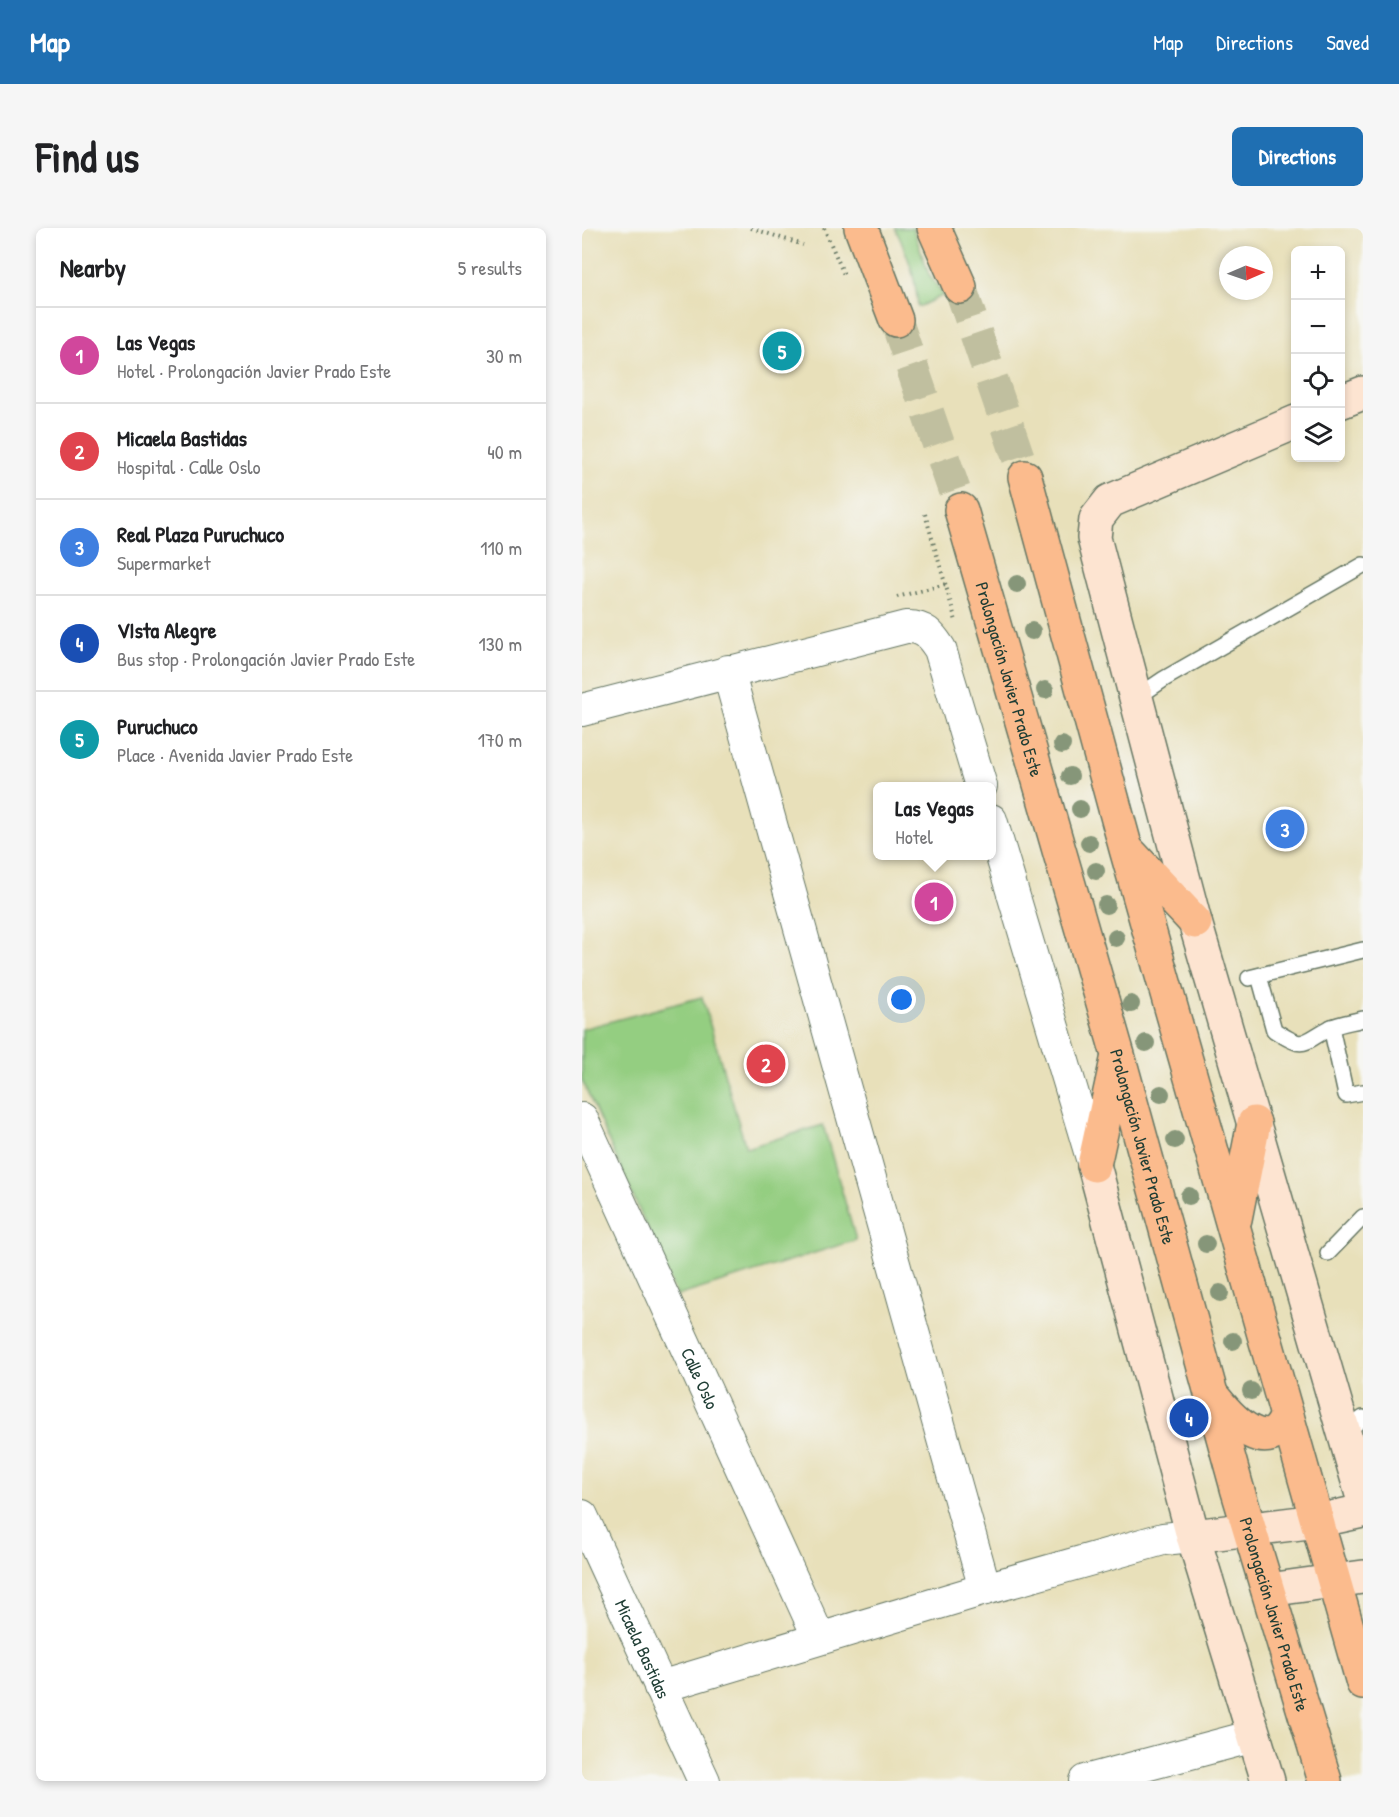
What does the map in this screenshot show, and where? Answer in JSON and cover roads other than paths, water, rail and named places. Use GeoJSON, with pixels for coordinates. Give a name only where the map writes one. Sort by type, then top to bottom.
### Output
{"type":"FeatureCollection","features":[{"type":"Feature","properties":{"kind":"main road"},"geometry":{"type":"LineString","coordinates":[[861,228],[896,320]]}},
{"type":"Feature","properties":{"kind":"main road"},"geometry":{"type":"LineString","coordinates":[[934,228],[960,287]]}},
{"type":"Feature","properties":{"kind":"main road"},"geometry":{"type":"LineString","coordinates":[[1025,477],[1126,849],[1317,1521],[1348,1579],[1363,1683]]}},
{"type":"Feature","properties":{"kind":"main road","name":"Prolongación Javier Prado Este"},"geometry":{"type":"LineString","coordinates":[[960,510],[1118,1055],[1237,1488],[1251,1528],[1325,1781]]}},
{"type":"Feature","properties":{"kind":"main road"},"geometry":{"type":"LineString","coordinates":[[1126,849],[1195,922]]}},
{"type":"Feature","properties":{"kind":"main road"},"geometry":{"type":"LineString","coordinates":[[1094,1165],[1118,1055]]}},
{"type":"Feature","properties":{"kind":"main road"},"geometry":{"type":"LineString","coordinates":[[1233,1227],[1254,1123]]}},
{"type":"Feature","properties":{"kind":"main road"},"geometry":{"type":"LineString","coordinates":[[1212,1395],[1231,1419],[1252,1434],[1261,1436],[1278,1430],[1287,1415]]}},
{"type":"Feature","properties":{"kind":"street"},"geometry":{"type":"LineString","coordinates":[[1345,400],[1363,393]]}},
{"type":"Feature","properties":{"kind":"street"},"geometry":{"type":"LineString","coordinates":[[1291,424],[1110,501],[1096,519],[1094,538],[1195,922],[1254,1123],[1353,1426],[1363,1498]]}},
{"type":"Feature","properties":{"kind":"street"},"geometry":{"type":"LineString","coordinates":[[582,710],[906,627],[918,626],[928,633],[940,649],[980,782]]}},
{"type":"Feature","properties":{"kind":"street"},"geometry":{"type":"LineString","coordinates":[[728,672],[985,1589]]}},
{"type":"Feature","properties":{"kind":"street"},"geometry":{"type":"LineString","coordinates":[[996,837],[1094,1165],[1193,1536],[1268,1781]]}},
{"type":"Feature","properties":{"kind":"street","name":"Calle Oslo"},"geometry":{"type":"LineString","coordinates":[[582,1119],[819,1638]]}},
{"type":"Feature","properties":{"kind":"street"},"geometry":{"type":"LineString","coordinates":[[660,1687],[985,1589],[1163,1539],[1317,1521],[1363,1511]]}},
{"type":"Feature","properties":{"kind":"street","name":"Micaela Bastidas"},"geometry":{"type":"LineString","coordinates":[[582,1516],[704,1781]]}},
{"type":"Feature","properties":{"kind":"street"},"geometry":{"type":"LineString","coordinates":[[1269,1590],[1348,1579]]}},
{"type":"Feature","properties":{"kind":"street"},"geometry":{"type":"LineString","coordinates":[[1085,1781],[1254,1736]]}},
{"type":"Feature","properties":{"kind":"lane"},"geometry":{"type":"LineString","coordinates":[[1136,698],[1164,679],[1363,565]]}},
{"type":"Feature","properties":{"kind":"lane"},"geometry":{"type":"LineString","coordinates":[[1363,950],[1254,977],[1274,1030],[1299,1044],[1308,1042],[1331,1027],[1363,1019]]}},
{"type":"Feature","properties":{"kind":"lane"},"geometry":{"type":"LineString","coordinates":[[1331,1027],[1346,1095],[1363,1092]]}},
{"type":"Feature","properties":{"kind":"lane"},"geometry":{"type":"LineString","coordinates":[[1328,1252],[1363,1217]]}},
{"type":"Feature","properties":{"kind":"tunnel"},"geometry":{"type":"LineString","coordinates":[[960,287],[1025,477]]}},
{"type":"Feature","properties":{"kind":"tunnel"},"geometry":{"type":"LineString","coordinates":[[896,320],[961,510]]}},
{"type":"Feature","properties":{"kind":"place","name":"Puruchuco"},"geometry":{"type":"Point","coordinates":[782,351]}},
{"type":"Feature","properties":{"kind":"place","name":"Real Plaza Puruchuco"},"geometry":{"type":"Point","coordinates":[1285,829]}},
{"type":"Feature","properties":{"kind":"place","name":"Las Vegas"},"geometry":{"type":"Point","coordinates":[934,902]}},
{"type":"Feature","properties":{"kind":"place","name":"Micaela Bastidas"},"geometry":{"type":"Point","coordinates":[766,1064]}},
{"type":"Feature","properties":{"kind":"place","name":"VIsta Alegre"},"geometry":{"type":"Point","coordinates":[1189,1418]}}]}
